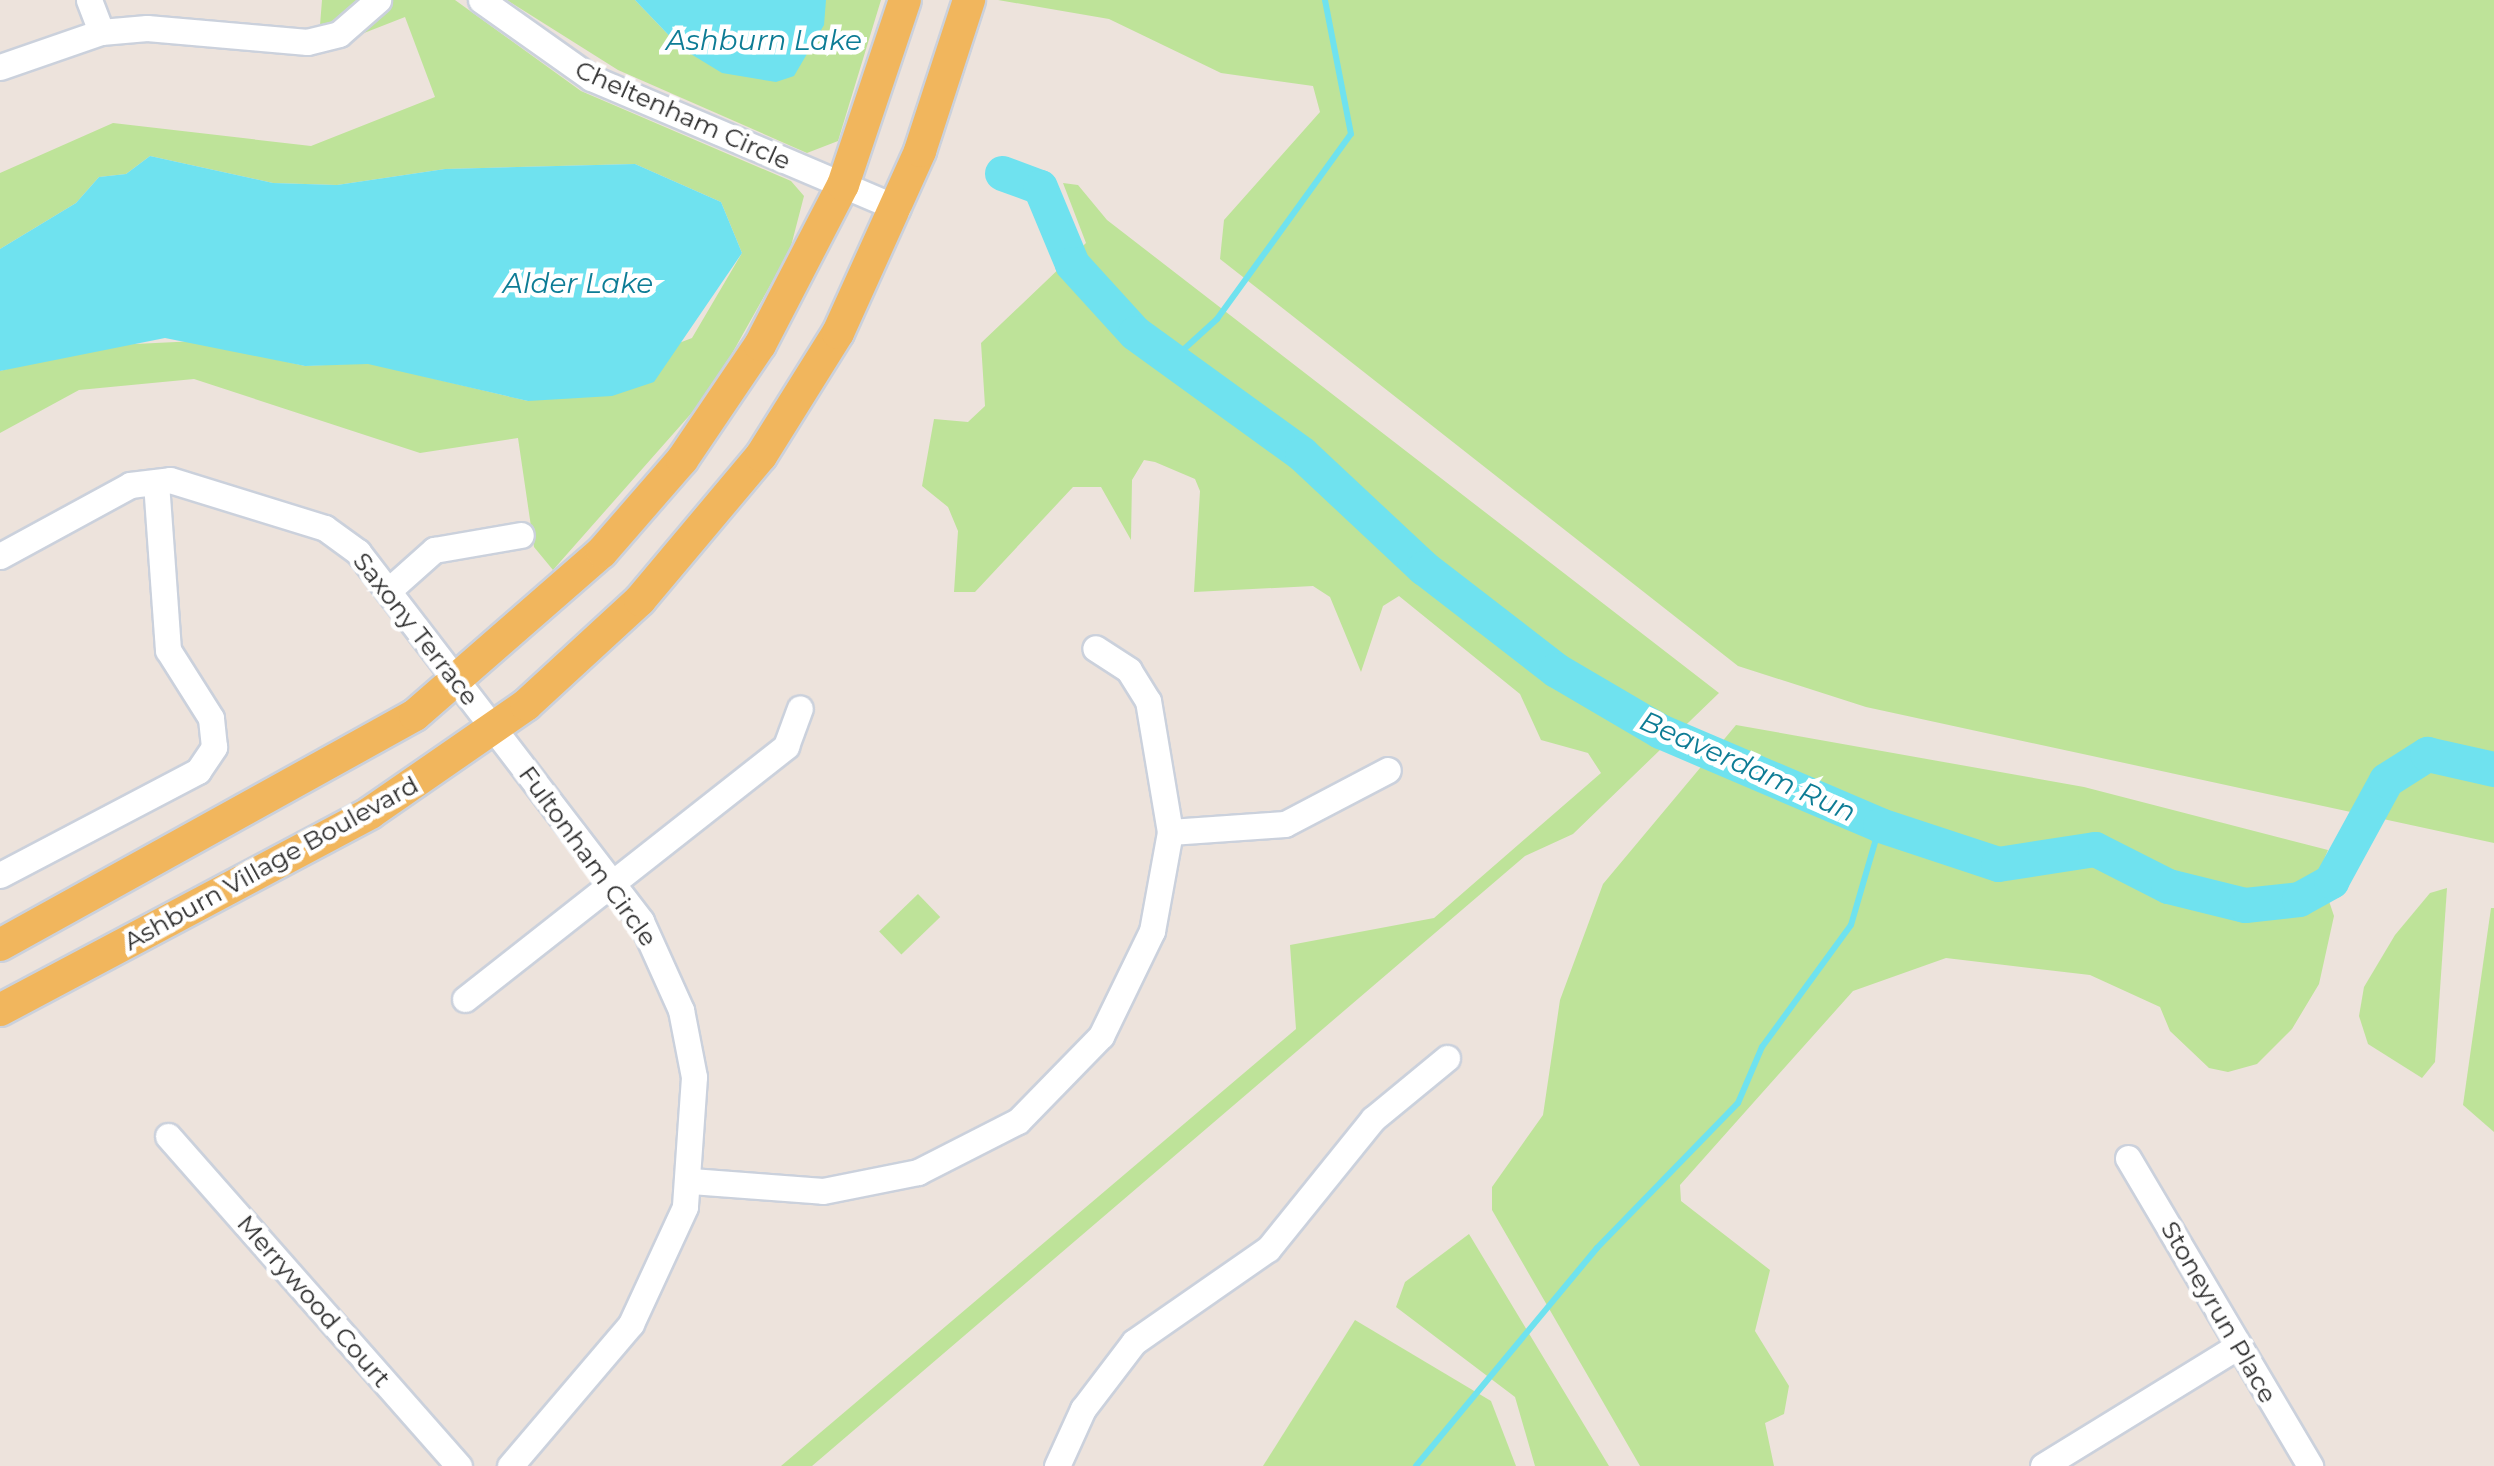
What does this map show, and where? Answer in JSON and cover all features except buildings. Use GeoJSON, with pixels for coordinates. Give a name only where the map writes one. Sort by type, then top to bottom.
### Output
{"type":"FeatureCollection","features":[{"type":"Feature","properties":{"kind":"main road"},"geometry":{"type":"LineString","coordinates":[[0,945],[333,768],[459,683],[602,552],[682,460],[760,345],[843,185],[905,0]]}},
{"type":"Feature","properties":{"kind":"main road","name":"Ashburn Village Boulevard"},"geometry":{"type":"LineString","coordinates":[[0,1010],[342,830],[495,729],[585,655],[729,500],[838,333],[898,208],[969,0]]}},
{"type":"Feature","properties":{"kind":"street"},"geometry":{"type":"LineString","coordinates":[[89,0],[102,32]]}},
{"type":"Feature","properties":{"kind":"street"},"geometry":{"type":"LineString","coordinates":[[0,67],[102,32],[307,42],[339,34],[378,0]]}},
{"type":"Feature","properties":{"kind":"street","name":"Cheltenham Circle"},"geometry":{"type":"LineString","coordinates":[[481,0],[591,78],[898,208]]}},
{"type":"Feature","properties":{"kind":"street"},"geometry":{"type":"LineString","coordinates":[[0,556],[130,485],[156,483],[168,650],[211,718],[214,747],[198,771],[0,875]]}},
{"type":"Feature","properties":{"kind":"street","name":"Saxony Terrace"},"geometry":{"type":"LineString","coordinates":[[156,483],[325,528],[388,591],[495,729]]}},
{"type":"Feature","properties":{"kind":"street"},"geometry":{"type":"LineString","coordinates":[[388,591],[434,550],[521,534]]}},
{"type":"Feature","properties":{"kind":"street"},"geometry":{"type":"LineString","coordinates":[[691,1181],[774,1192],[871,1185],[963,1154],[1018,1121],[1069,1075],[1127,993],[1152,931],[1170,832],[1148,701],[1129,670],[1095,648]]}},
{"type":"Feature","properties":{"kind":"street"},"geometry":{"type":"LineString","coordinates":[[465,999],[616,886],[786,746],[800,708]]}},
{"type":"Feature","properties":{"kind":"street","name":"Fultonham Circle"},"geometry":{"type":"LineString","coordinates":[[495,729],[616,886],[680,1010],[694,1076],[691,1181],[640,1310],[510,1466]]}},
{"type":"Feature","properties":{"kind":"street"},"geometry":{"type":"LineString","coordinates":[[1170,832],[1285,824],[1388,770]]}},
{"type":"Feature","properties":{"kind":"street"},"geometry":{"type":"LineString","coordinates":[[1057,1466],[1083,1409],[1134,1342],[1268,1250],[1374,1119],[1447,1058]]}},
{"type":"Feature","properties":{"kind":"street","name":"Merrywood Court"},"geometry":{"type":"LineString","coordinates":[[168,1136],[459,1466]]}},
{"type":"Feature","properties":{"kind":"street","name":"Stoneyrun Place"},"geometry":{"type":"LineString","coordinates":[[2128,1158],[2310,1466]]}},
{"type":"Feature","properties":{"kind":"street"},"geometry":{"type":"LineString","coordinates":[[2043,1466],[2238,1346]]}},
{"type":"Feature","properties":{"kind":"green space"},"geometry":{"type":"Polygon","coordinates":[[[322,0],[455,0],[581,91],[791,181],[804,196],[790,250],[711,391],[553,570],[534,547],[518,438],[420,453],[194,379],[79,390],[0,433],[0,371],[93,346],[197,341],[305,366],[368,363],[528,401],[692,338],[742,253],[721,202],[635,164],[445,169],[337,185],[273,183],[150,156],[126,174],[99,177],[76,203],[0,249],[0,173],[113,123],[311,146],[435,97],[405,17],[318,51],[322,0]]]}},
{"type":"Feature","properties":{"kind":"green space"},"geometry":{"type":"Polygon","coordinates":[[[507,0],[635,0],[681,48],[820,11],[826,0],[881,0],[838,141],[807,153],[618,70],[507,0]]]}},
{"type":"Feature","properties":{"kind":"green space"},"geometry":{"type":"Polygon","coordinates":[[[998,0],[2494,0],[2494,843],[1866,707],[1738,666],[1220,259],[1224,220],[1320,112],[1313,86],[1221,73],[1109,19],[998,0]]]}},
{"type":"Feature","properties":{"kind":"green space"},"geometry":{"type":"Polygon","coordinates":[[[1063,183],[1078,185],[1107,220],[1719,693],[1573,834],[1525,856],[812,1466],[781,1466],[1296,1029],[1290,945],[1434,918],[1601,773],[1588,753],[1541,740],[1520,694],[1399,596],[1383,606],[1361,672],[1330,597],[1313,586],[1194,592],[1200,491],[1195,479],[1155,462],[1144,460],[1132,480],[1131,540],[1101,487],[1073,487],[975,592],[954,592],[958,531],[948,507],[922,486],[934,419],[968,422],[985,406],[981,343],[1086,243],[1063,183]]]}},
{"type":"Feature","properties":{"kind":"green space"},"geometry":{"type":"Polygon","coordinates":[[[1736,725],[2084,787],[2328,850],[2319,871],[2334,916],[2319,984],[2292,1029],[2257,1064],[2228,1072],[2209,1068],[2170,1031],[2160,1007],[2090,975],[1946,958],[1853,991],[1680,1185],[1681,1201],[1770,1270],[1755,1331],[1789,1386],[1784,1414],[1765,1423],[1774,1466],[1640,1466],[1492,1210],[1492,1187],[1543,1115],[1560,1000],[1603,884],[1736,725]]]}},
{"type":"Feature","properties":{"kind":"green space"},"geometry":{"type":"Polygon","coordinates":[[[2447,888],[2435,1062],[2422,1078],[2368,1044],[2359,1016],[2364,987],[2395,935],[2430,893],[2447,888]]]}},
{"type":"Feature","properties":{"kind":"green space"},"geometry":{"type":"Polygon","coordinates":[[[918,894],[940,917],[901,955],[879,932],[918,894]]]}},
{"type":"Feature","properties":{"kind":"green space"},"geometry":{"type":"Polygon","coordinates":[[[2494,908],[2494,1132],[2463,1105],[2494,908]]]}},
{"type":"Feature","properties":{"kind":"green space"},"geometry":{"type":"Polygon","coordinates":[[[1469,1234],[1609,1466],[1535,1466],[1515,1397],[1396,1307],[1405,1282],[1469,1234]]]}},
{"type":"Feature","properties":{"kind":"green space"},"geometry":{"type":"Polygon","coordinates":[[[1355,1320],[1491,1401],[1516,1466],[1263,1466],[1355,1320]]]}},
{"type":"Feature","properties":{"kind":"water","name":"Ashburn Lake"},"geometry":{"type":"Polygon","coordinates":[[[635,0],[826,0],[824,25],[794,76],[776,82],[722,73],[681,48],[635,0]]]}},
{"type":"Feature","properties":{"kind":"water","name":"Alder Lake"},"geometry":{"type":"Polygon","coordinates":[[[150,156],[273,183],[337,185],[445,169],[635,164],[721,202],[742,253],[654,382],[612,396],[528,401],[368,364],[305,366],[165,338],[0,371],[0,249],[76,203],[99,177],[126,174],[150,156]]]}},
{"type":"Feature","properties":{"kind":"waterway"},"geometry":{"type":"LineString","coordinates":[[1172,360],[1217,319],[1351,134],[1325,0]]}},
{"type":"Feature","properties":{"kind":"waterway","name":"Beaverdam Run"},"geometry":{"type":"LineString","coordinates":[[1002,173],[1040,187],[1072,264],[1135,333],[1302,454],[1424,568],[1556,670],[1660,731],[1880,825],[1998,864],[2095,849],[2168,886],[2245,905],[2299,899],[2331,881],[2386,780],[2427,754],[2494,769]]}},
{"type":"Feature","properties":{"kind":"waterway"},"geometry":{"type":"LineString","coordinates":[[1416,1466],[1597,1248],[1738,1103],[1762,1047],[1851,925],[1880,825]]}}]}
